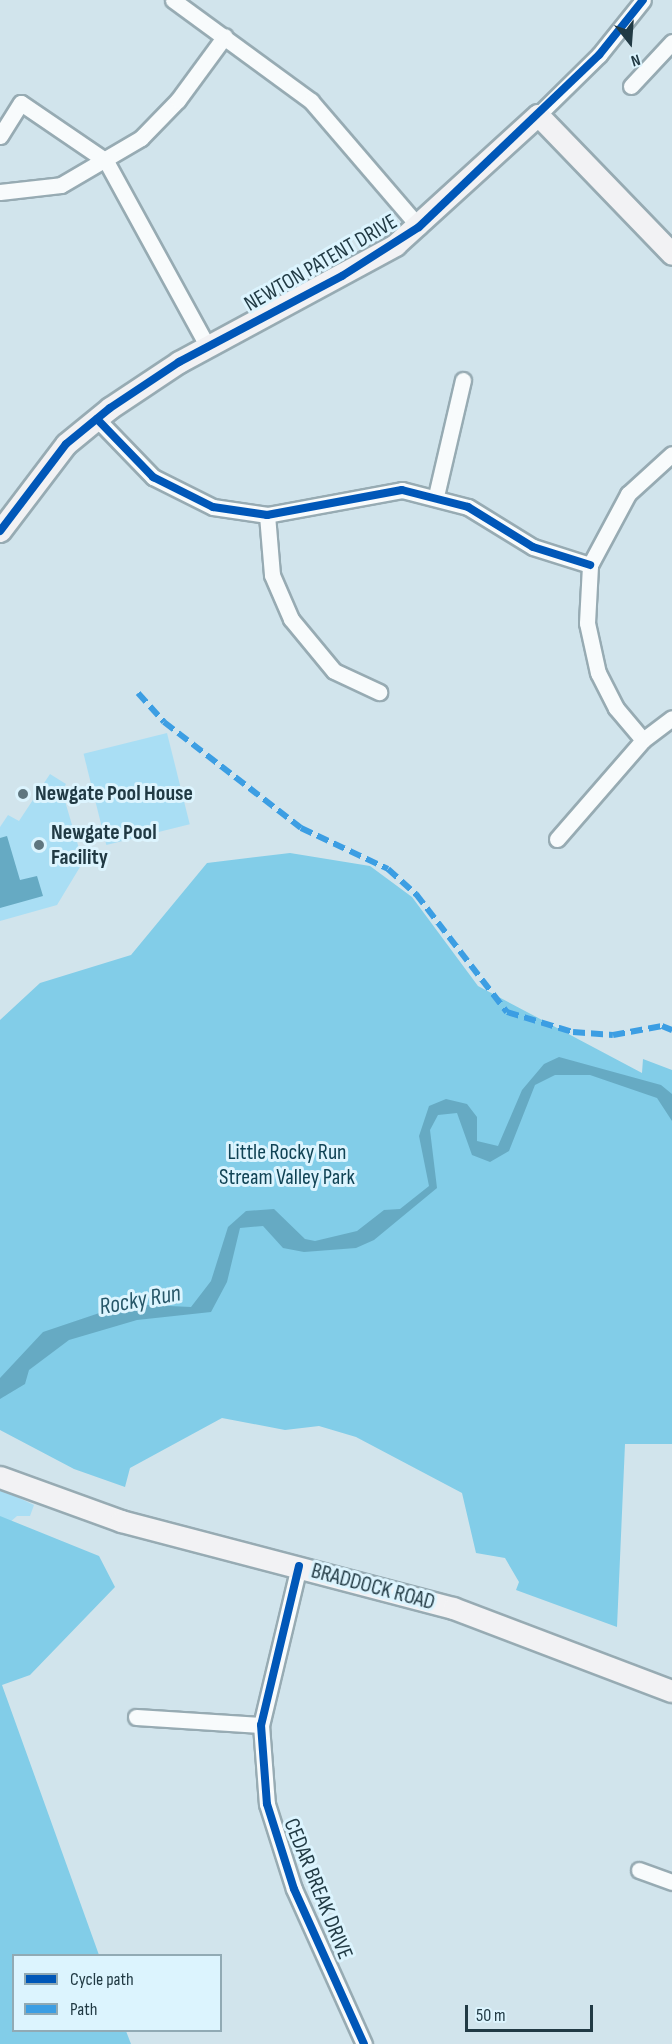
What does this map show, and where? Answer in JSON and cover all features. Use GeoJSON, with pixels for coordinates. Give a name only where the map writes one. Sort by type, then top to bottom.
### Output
{"type":"FeatureCollection","features":[{"type":"Feature","properties":{"kind":"street"},"geometry":{"type":"LineString","coordinates":[[173,0],[311,101],[419,226]]}},
{"type":"Feature","properties":{"kind":"street","name":"NEWTON PATENT DRIVE"},"geometry":{"type":"LineString","coordinates":[[0,531],[66,444],[97,419],[208,347],[342,276],[419,226],[599,55],[644,0]]}},
{"type":"Feature","properties":{"kind":"street"},"geometry":{"type":"LineString","coordinates":[[0,192],[61,185],[106,161],[141,138],[178,100],[225,36]]}},
{"type":"Feature","properties":{"kind":"street"},"geometry":{"type":"LineString","coordinates":[[631,86],[672,42]]}},
{"type":"Feature","properties":{"kind":"street"},"geometry":{"type":"LineString","coordinates":[[0,136],[21,103],[106,161],[208,347]]}},
{"type":"Feature","properties":{"kind":"street"},"geometry":{"type":"LineString","coordinates":[[538,115],[672,255]]}},
{"type":"Feature","properties":{"kind":"street"},"geometry":{"type":"LineString","coordinates":[[435,496],[463,380]]}},
{"type":"Feature","properties":{"kind":"street"},"geometry":{"type":"LineString","coordinates":[[97,419],[127,453],[172,490],[213,507],[267,515],[375,492],[435,496],[468,507],[533,547],[590,565]]}},
{"type":"Feature","properties":{"kind":"street"},"geometry":{"type":"LineString","coordinates":[[643,740],[616,708],[598,673],[587,623],[590,565],[628,494],[672,454]]}},
{"type":"Feature","properties":{"kind":"street"},"geometry":{"type":"LineString","coordinates":[[267,515],[272,575],[291,619],[334,671],[379,692]]}},
{"type":"Feature","properties":{"kind":"street"},"geometry":{"type":"LineString","coordinates":[[557,839],[643,740],[672,718]]}},
{"type":"Feature","properties":{"kind":"street","name":"BRADDOCK ROAD"},"geometry":{"type":"LineString","coordinates":[[0,1477],[122,1521],[453,1608],[672,1691]]}},
{"type":"Feature","properties":{"kind":"street","name":"CEDAR BREAK DRIVE"},"geometry":{"type":"LineString","coordinates":[[299,1566],[261,1725],[267,1804],[278,1847],[364,2044]]}},
{"type":"Feature","properties":{"kind":"street"},"geometry":{"type":"LineString","coordinates":[[136,1716],[261,1725]]}},
{"type":"Feature","properties":{"kind":"street"},"geometry":{"type":"LineString","coordinates":[[639,1870],[672,1882]]}},
{"type":"Feature","properties":{"kind":"shaded area"},"geometry":{"type":"Polygon","coordinates":[[[167,733],[190,824],[106,845],[84,754],[167,733]]]}},
{"type":"Feature","properties":{"kind":"shaded area","name":"Newgate Pool Facility"},"geometry":{"type":"Polygon","coordinates":[[[50,774],[66,784],[62,791],[83,862],[57,905],[0,921],[0,827],[8,815],[19,821],[50,774]]]}},
{"type":"Feature","properties":{"kind":"shaded area"},"geometry":{"type":"Polygon","coordinates":[[[7,836],[20,880],[37,876],[43,896],[0,908],[0,838],[7,836]]]}},
{"type":"Feature","properties":{"kind":"shaded area","name":"Rocky Run"},"geometry":{"type":"Polygon","coordinates":[[[559,1057],[661,1085],[672,1094],[672,1121],[657,1098],[590,1075],[555,1075],[535,1085],[509,1151],[490,1162],[472,1155],[457,1113],[438,1115],[430,1130],[437,1188],[374,1240],[356,1248],[304,1252],[283,1248],[263,1226],[240,1228],[227,1282],[211,1312],[137,1320],[69,1340],[29,1370],[25,1384],[0,1399],[0,1378],[43,1332],[126,1304],[191,1307],[211,1281],[228,1227],[246,1211],[274,1209],[305,1239],[315,1241],[357,1231],[384,1210],[400,1209],[429,1186],[419,1136],[429,1106],[446,1099],[467,1104],[477,1117],[477,1141],[498,1146],[522,1090],[544,1064],[559,1057]]]}},
{"type":"Feature","properties":{"kind":"shaded area"},"geometry":{"type":"Polygon","coordinates":[[[0,1489],[34,1505],[30,1516],[17,1516],[0,1531],[0,1489]]]}},
{"type":"Feature","properties":{"kind":"green space","name":"Little Rocky Run Stream Valley Park"},"geometry":{"type":"Polygon","coordinates":[[[290,853],[370,866],[412,897],[478,986],[642,1073],[643,1059],[672,1070],[672,1444],[625,1444],[617,1627],[516,1590],[519,1582],[505,1558],[476,1553],[462,1493],[356,1437],[319,1426],[285,1430],[222,1418],[130,1468],[125,1487],[74,1469],[0,1430],[0,1020],[40,983],[131,955],[207,863],[290,853]]]}},
{"type":"Feature","properties":{"kind":"green space"},"geometry":{"type":"Polygon","coordinates":[[[0,1516],[99,1556],[115,1587],[30,1675],[2,1685],[99,1954],[12,1954],[12,2032],[126,2032],[131,2044],[0,2044],[0,1516]]]}},
{"type":"Feature","properties":{"kind":"marked path"},"geometry":{"type":"LineString","coordinates":[[138,693],[164,722],[301,828],[388,869],[416,894],[507,1012],[573,1032],[613,1035],[662,1026],[672,1030]]}},
{"type":"Feature","properties":{"kind":"cycle path"},"geometry":{"type":"LineString","coordinates":[[0,531],[66,444],[110,408],[179,362],[342,276],[419,227],[599,55],[643,0]]}},
{"type":"Feature","properties":{"kind":"cycle path"},"geometry":{"type":"LineString","coordinates":[[97,419],[153,477],[213,507],[267,515],[402,490],[468,507],[533,547],[590,565]]}},
{"type":"Feature","properties":{"kind":"cycle path"},"geometry":{"type":"LineString","coordinates":[[299,1566],[261,1725],[267,1804],[294,1889],[364,2044]]}},
{"type":"Feature","properties":{"kind":"place","name":"Newgate Pool House"},"geometry":{"type":"Point","coordinates":[23,794]}},
{"type":"Feature","properties":{"kind":"place","name":"Newgate Pool Facility"},"geometry":{"type":"Point","coordinates":[39,845]}}]}
